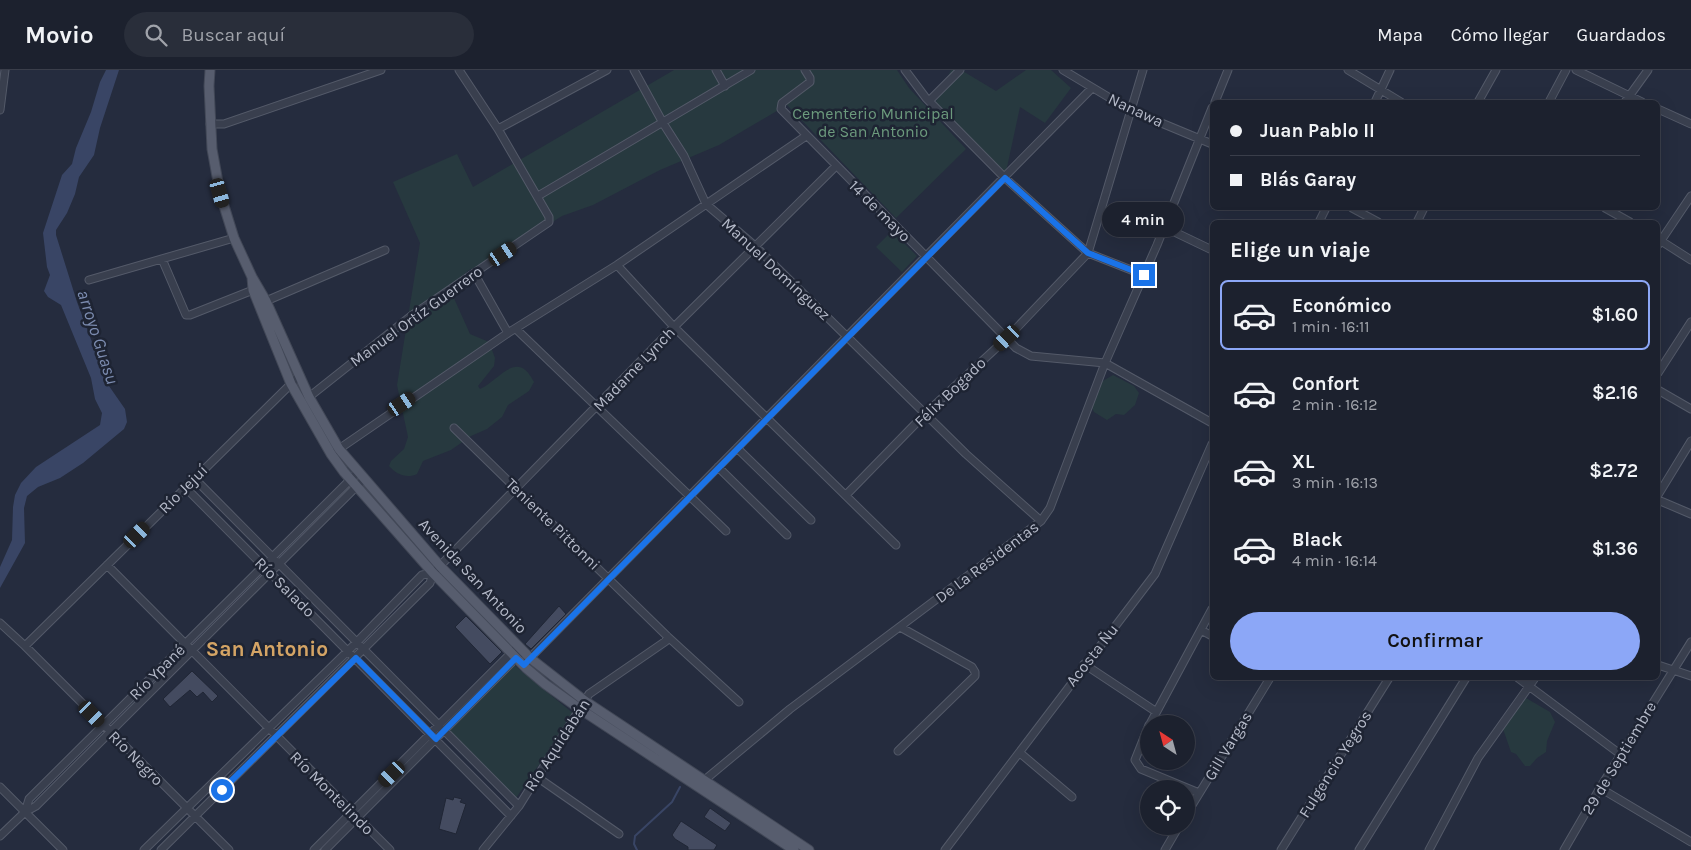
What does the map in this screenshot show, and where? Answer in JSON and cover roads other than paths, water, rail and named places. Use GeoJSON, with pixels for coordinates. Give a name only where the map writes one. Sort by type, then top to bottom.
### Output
{"type":"FeatureCollection","features":[{"type":"Feature","properties":{"kind":"main road","name":"Avenida San Antonio"},"geometry":{"type":"LineString","coordinates":[[210,70],[212,149],[220,193],[234,238],[266,301],[335,451],[361,476],[436,570]]}},
{"type":"Feature","properties":{"kind":"main road","name":"Avenida San Antonio"},"geometry":{"type":"LineString","coordinates":[[252,276],[252,290],[291,384],[354,483],[436,570],[520,655],[582,705],[701,783],[809,850]]}},
{"type":"Feature","properties":{"kind":"main road","name":"Avenida San Antonio"},"geometry":{"type":"LineString","coordinates":[[701,783],[794,850]]}},
{"type":"Feature","properties":{"kind":"street"},"geometry":{"type":"LineString","coordinates":[[0,110],[6,70]]}},
{"type":"Feature","properties":{"kind":"street"},"geometry":{"type":"LineString","coordinates":[[210,124],[224,124],[381,70]]}},
{"type":"Feature","properties":{"kind":"street"},"geometry":{"type":"LineString","coordinates":[[459,70],[498,129],[538,196],[751,70]]}},
{"type":"Feature","properties":{"kind":"street"},"geometry":{"type":"LineString","coordinates":[[498,129],[607,70]]}},
{"type":"Feature","properties":{"kind":"street"},"geometry":{"type":"LineString","coordinates":[[634,70],[662,123],[684,156],[706,204]]}},
{"type":"Feature","properties":{"kind":"street"},"geometry":{"type":"LineString","coordinates":[[716,70],[725,86]]}},
{"type":"Feature","properties":{"kind":"street","name":"14 de mayo"},"geometry":{"type":"LineString","coordinates":[[805,70],[810,78],[810,82],[782,103],[780,107],[806,136],[1016,348],[1031,356],[1105,363],[1210,422]]}},
{"type":"Feature","properties":{"kind":"street"},"geometry":{"type":"LineString","coordinates":[[905,70],[929,101],[1005,178],[1088,253],[1144,275]]}},
{"type":"Feature","properties":{"kind":"street"},"geometry":{"type":"LineString","coordinates":[[929,101],[960,70]]}},
{"type":"Feature","properties":{"kind":"street","name":"Nanawa"},"geometry":{"type":"LineString","coordinates":[[1063,70],[1130,110],[1210,143]]}},
{"type":"Feature","properties":{"kind":"street","name":"Félix Bogado"},"geometry":{"type":"LineString","coordinates":[[846,495],[926,413],[1007,338],[1088,253],[1143,70]]}},
{"type":"Feature","properties":{"kind":"street"},"geometry":{"type":"LineString","coordinates":[[1216,100],[1228,70]]}},
{"type":"Feature","properties":{"kind":"street"},"geometry":{"type":"LineString","coordinates":[[1348,70],[1398,100]]}},
{"type":"Feature","properties":{"kind":"street"},"geometry":{"type":"LineString","coordinates":[[1376,100],[1390,70]]}},
{"type":"Feature","properties":{"kind":"street"},"geometry":{"type":"LineString","coordinates":[[1479,100],[1496,70]]}},
{"type":"Feature","properties":{"kind":"street"},"geometry":{"type":"LineString","coordinates":[[1550,100],[1566,70]]}},
{"type":"Feature","properties":{"kind":"street"},"geometry":{"type":"LineString","coordinates":[[1576,70],[1627,100],[1648,70]]}},
{"type":"Feature","properties":{"kind":"street"},"geometry":{"type":"LineString","coordinates":[[314,850],[354,815],[442,728],[520,655],[610,579],[1092,88]]}},
{"type":"Feature","properties":{"kind":"street"},"geometry":{"type":"LineString","coordinates":[[1660,110],[1691,124]]}},
{"type":"Feature","properties":{"kind":"street","name":"De La Residentas"},"geometry":{"type":"LineString","coordinates":[[701,783],[790,709],[1042,522],[1050,508],[1105,363],[1164,228],[1210,113]]}},
{"type":"Feature","properties":{"kind":"street"},"geometry":{"type":"LineString","coordinates":[[335,451],[508,334],[617,265],[806,136]]}},
{"type":"Feature","properties":{"kind":"street","name":"Madame Lynch"},"geometry":{"type":"LineString","coordinates":[[436,570],[754,246],[836,166]]}},
{"type":"Feature","properties":{"kind":"street","name":"Manuel Ortíz Guerrero"},"geometry":{"type":"LineString","coordinates":[[309,397],[411,316],[549,222],[549,217],[538,196]]}},
{"type":"Feature","properties":{"kind":"street"},"geometry":{"type":"LineString","coordinates":[[1660,238],[1691,196]]}},
{"type":"Feature","properties":{"kind":"street","name":"Manuel Domínguez"},"geometry":{"type":"LineString","coordinates":[[706,204],[754,246],[848,336],[997,483],[1042,522]]}},
{"type":"Feature","properties":{"kind":"street"},"geometry":{"type":"LineString","coordinates":[[1356,210],[1374,220]]}},
{"type":"Feature","properties":{"kind":"street"},"geometry":{"type":"LineString","coordinates":[[1609,210],[1626,220]]}},
{"type":"Feature","properties":{"kind":"street"},"geometry":{"type":"LineString","coordinates":[[1164,228],[1210,249]]}},
{"type":"Feature","properties":{"kind":"street"},"geometry":{"type":"LineString","coordinates":[[89,280],[234,238]]}},
{"type":"Feature","properties":{"kind":"street"},"geometry":{"type":"LineString","coordinates":[[1660,242],[1691,260]]}},
{"type":"Feature","properties":{"kind":"street"},"geometry":{"type":"LineString","coordinates":[[266,301],[385,250]]}},
{"type":"Feature","properties":{"kind":"street"},"geometry":{"type":"LineString","coordinates":[[162,259],[186,314],[190,315],[252,290]]}},
{"type":"Feature","properties":{"kind":"street"},"geometry":{"type":"LineString","coordinates":[[617,265],[674,327],[896,546]]}},
{"type":"Feature","properties":{"kind":"street"},"geometry":{"type":"LineString","coordinates":[[474,273],[508,334]]}},
{"type":"Feature","properties":{"kind":"street"},"geometry":{"type":"LineString","coordinates":[[1660,370],[1691,322]]}},
{"type":"Feature","properties":{"kind":"street"},"geometry":{"type":"LineString","coordinates":[[516,329],[726,531]]}},
{"type":"Feature","properties":{"kind":"street","name":"Río Jejuí"},"geometry":{"type":"LineString","coordinates":[[25,646],[299,376]]}},
{"type":"Feature","properties":{"kind":"street"},"geometry":{"type":"LineString","coordinates":[[1660,391],[1691,409]]}},
{"type":"Feature","properties":{"kind":"street","name":"Teniente Pittonni"},"geometry":{"type":"LineString","coordinates":[[454,428],[667,636],[739,702]]}},
{"type":"Feature","properties":{"kind":"street"},"geometry":{"type":"LineString","coordinates":[[1660,492],[1691,441]]}},
{"type":"Feature","properties":{"kind":"street"},"geometry":{"type":"LineString","coordinates":[[737,448],[811,520]]}},
{"type":"Feature","properties":{"kind":"street","name":"Acosta Ñu"},"geometry":{"type":"LineString","coordinates":[[945,850],[1020,753],[1084,664],[1155,574],[1210,449]]}},
{"type":"Feature","properties":{"kind":"street"},"geometry":{"type":"LineString","coordinates":[[718,467],[787,535]]}},
{"type":"Feature","properties":{"kind":"street","name":"Río Ypané"},"geometry":{"type":"LineString","coordinates":[[0,836],[25,812],[36,806],[271,573],[361,476]]}},
{"type":"Feature","properties":{"kind":"street","name":"Río Salado"},"geometry":{"type":"LineString","coordinates":[[194,478],[519,806]]}},
{"type":"Feature","properties":{"kind":"street","name":"Río Ypané"},"geometry":{"type":"LineString","coordinates":[[25,812],[29,799],[272,557],[354,483]]}},
{"type":"Feature","properties":{"kind":"street","name":"Río Salado"},"geometry":{"type":"LineString","coordinates":[[185,487],[511,816]]}},
{"type":"Feature","properties":{"kind":"street"},"geometry":{"type":"LineString","coordinates":[[1660,501],[1691,514]]}},
{"type":"Feature","properties":{"kind":"street","name":"Río Montelindo"},"geometry":{"type":"LineString","coordinates":[[107,565],[390,850]]}},
{"type":"Feature","properties":{"kind":"street"},"geometry":{"type":"LineString","coordinates":[[144,850],[357,642],[422,575],[436,570]]}},
{"type":"Feature","properties":{"kind":"street"},"geometry":{"type":"LineString","coordinates":[[161,850],[430,583],[436,570]]}},
{"type":"Feature","properties":{"kind":"street"},"geometry":{"type":"LineString","coordinates":[[1153,715],[1210,613]]}},
{"type":"Feature","properties":{"kind":"street","name":"Río Negro"},"geometry":{"type":"LineString","coordinates":[[0,623],[229,850]]}},
{"type":"Feature","properties":{"kind":"street"},"geometry":{"type":"LineString","coordinates":[[898,751],[975,676],[972,667],[900,627]]}},
{"type":"Feature","properties":{"kind":"street"},"geometry":{"type":"LineString","coordinates":[[1201,630],[1210,635]]}},
{"type":"Feature","properties":{"kind":"street","name":"Río Aquidabán"},"geometry":{"type":"LineString","coordinates":[[483,850],[519,806],[589,694],[666,641],[667,636]]}},
{"type":"Feature","properties":{"kind":"street","name":"29 de Septiembre"},"geometry":{"type":"LineString","coordinates":[[1564,850],[1620,754],[1691,642]]}},
{"type":"Feature","properties":{"kind":"street"},"geometry":{"type":"LineString","coordinates":[[1084,664],[1155,711]]}},
{"type":"Feature","properties":{"kind":"street"},"geometry":{"type":"LineString","coordinates":[[1660,666],[1691,676]]}},
{"type":"Feature","properties":{"kind":"street","name":"Gill Vargas"},"geometry":{"type":"LineString","coordinates":[[1195,800],[1269,680]]}},
{"type":"Feature","properties":{"kind":"street","name":"Fulgencio Yegros"},"geometry":{"type":"LineString","coordinates":[[1281,850],[1388,680]]}},
{"type":"Feature","properties":{"kind":"street"},"geometry":{"type":"LineString","coordinates":[[1359,850],[1465,680]]}},
{"type":"Feature","properties":{"kind":"street"},"geometry":{"type":"LineString","coordinates":[[1521,680],[1620,754]]}},
{"type":"Feature","properties":{"kind":"street"},"geometry":{"type":"LineString","coordinates":[[1429,850],[1478,758],[1534,680]]}},
{"type":"Feature","properties":{"kind":"street"},"geometry":{"type":"LineString","coordinates":[[1140,748],[1135,760],[1140,768]]}},
{"type":"Feature","properties":{"kind":"street"},"geometry":{"type":"LineString","coordinates":[[1020,753],[1072,797]]}},
{"type":"Feature","properties":{"kind":"street"},"geometry":{"type":"LineString","coordinates":[[465,769],[475,762]]}},
{"type":"Feature","properties":{"kind":"street"},"geometry":{"type":"LineString","coordinates":[[1143,770],[1199,793]]}},
{"type":"Feature","properties":{"kind":"street"},"geometry":{"type":"LineString","coordinates":[[537,777],[618,834]]}},
{"type":"Feature","properties":{"kind":"street"},"geometry":{"type":"LineString","coordinates":[[0,787],[63,850]]}},
{"type":"Feature","properties":{"kind":"street"},"geometry":{"type":"LineString","coordinates":[[1600,788],[1691,842]]}},
{"type":"Feature","properties":{"kind":"street"},"geometry":{"type":"LineString","coordinates":[[325,850],[354,815]]}},
{"type":"Feature","properties":{"kind":"street"},"geometry":{"type":"LineString","coordinates":[[1165,850],[1174,835]]}},
{"type":"Feature","properties":{"kind":"water"},"geometry":{"type":"Polygon","coordinates":[[[106,70],[119,70],[100,128],[94,155],[79,177],[75,194],[67,213],[56,230],[56,235],[77,302],[101,366],[109,386],[125,409],[127,422],[124,429],[83,463],[60,478],[38,487],[27,496],[24,508],[25,543],[0,588],[0,567],[12,540],[13,507],[15,495],[21,483],[36,467],[100,425],[102,413],[95,399],[91,378],[61,305],[48,297],[44,291],[50,275],[47,267],[43,233],[62,175],[72,164],[76,148],[106,70]]]}},
{"type":"Feature","properties":{"kind":"waterway"},"geometry":{"type":"LineString","coordinates":[[637,850],[634,844],[635,836],[672,802],[680,787]]}},
{"type":"Feature","properties":{"kind":"district","name":"San Antonio"},"geometry":{"type":"Point","coordinates":[267,649]}},
{"type":"Feature","properties":{"kind":"park label","name":"Cementerio Municipal de San Antonio"},"geometry":{"type":"Point","coordinates":[873,122]}},
{"type":"Feature","properties":{"kind":"water label","name":"arroyo Guasu"},"geometry":{"type":"Point","coordinates":[98,337]}}]}
